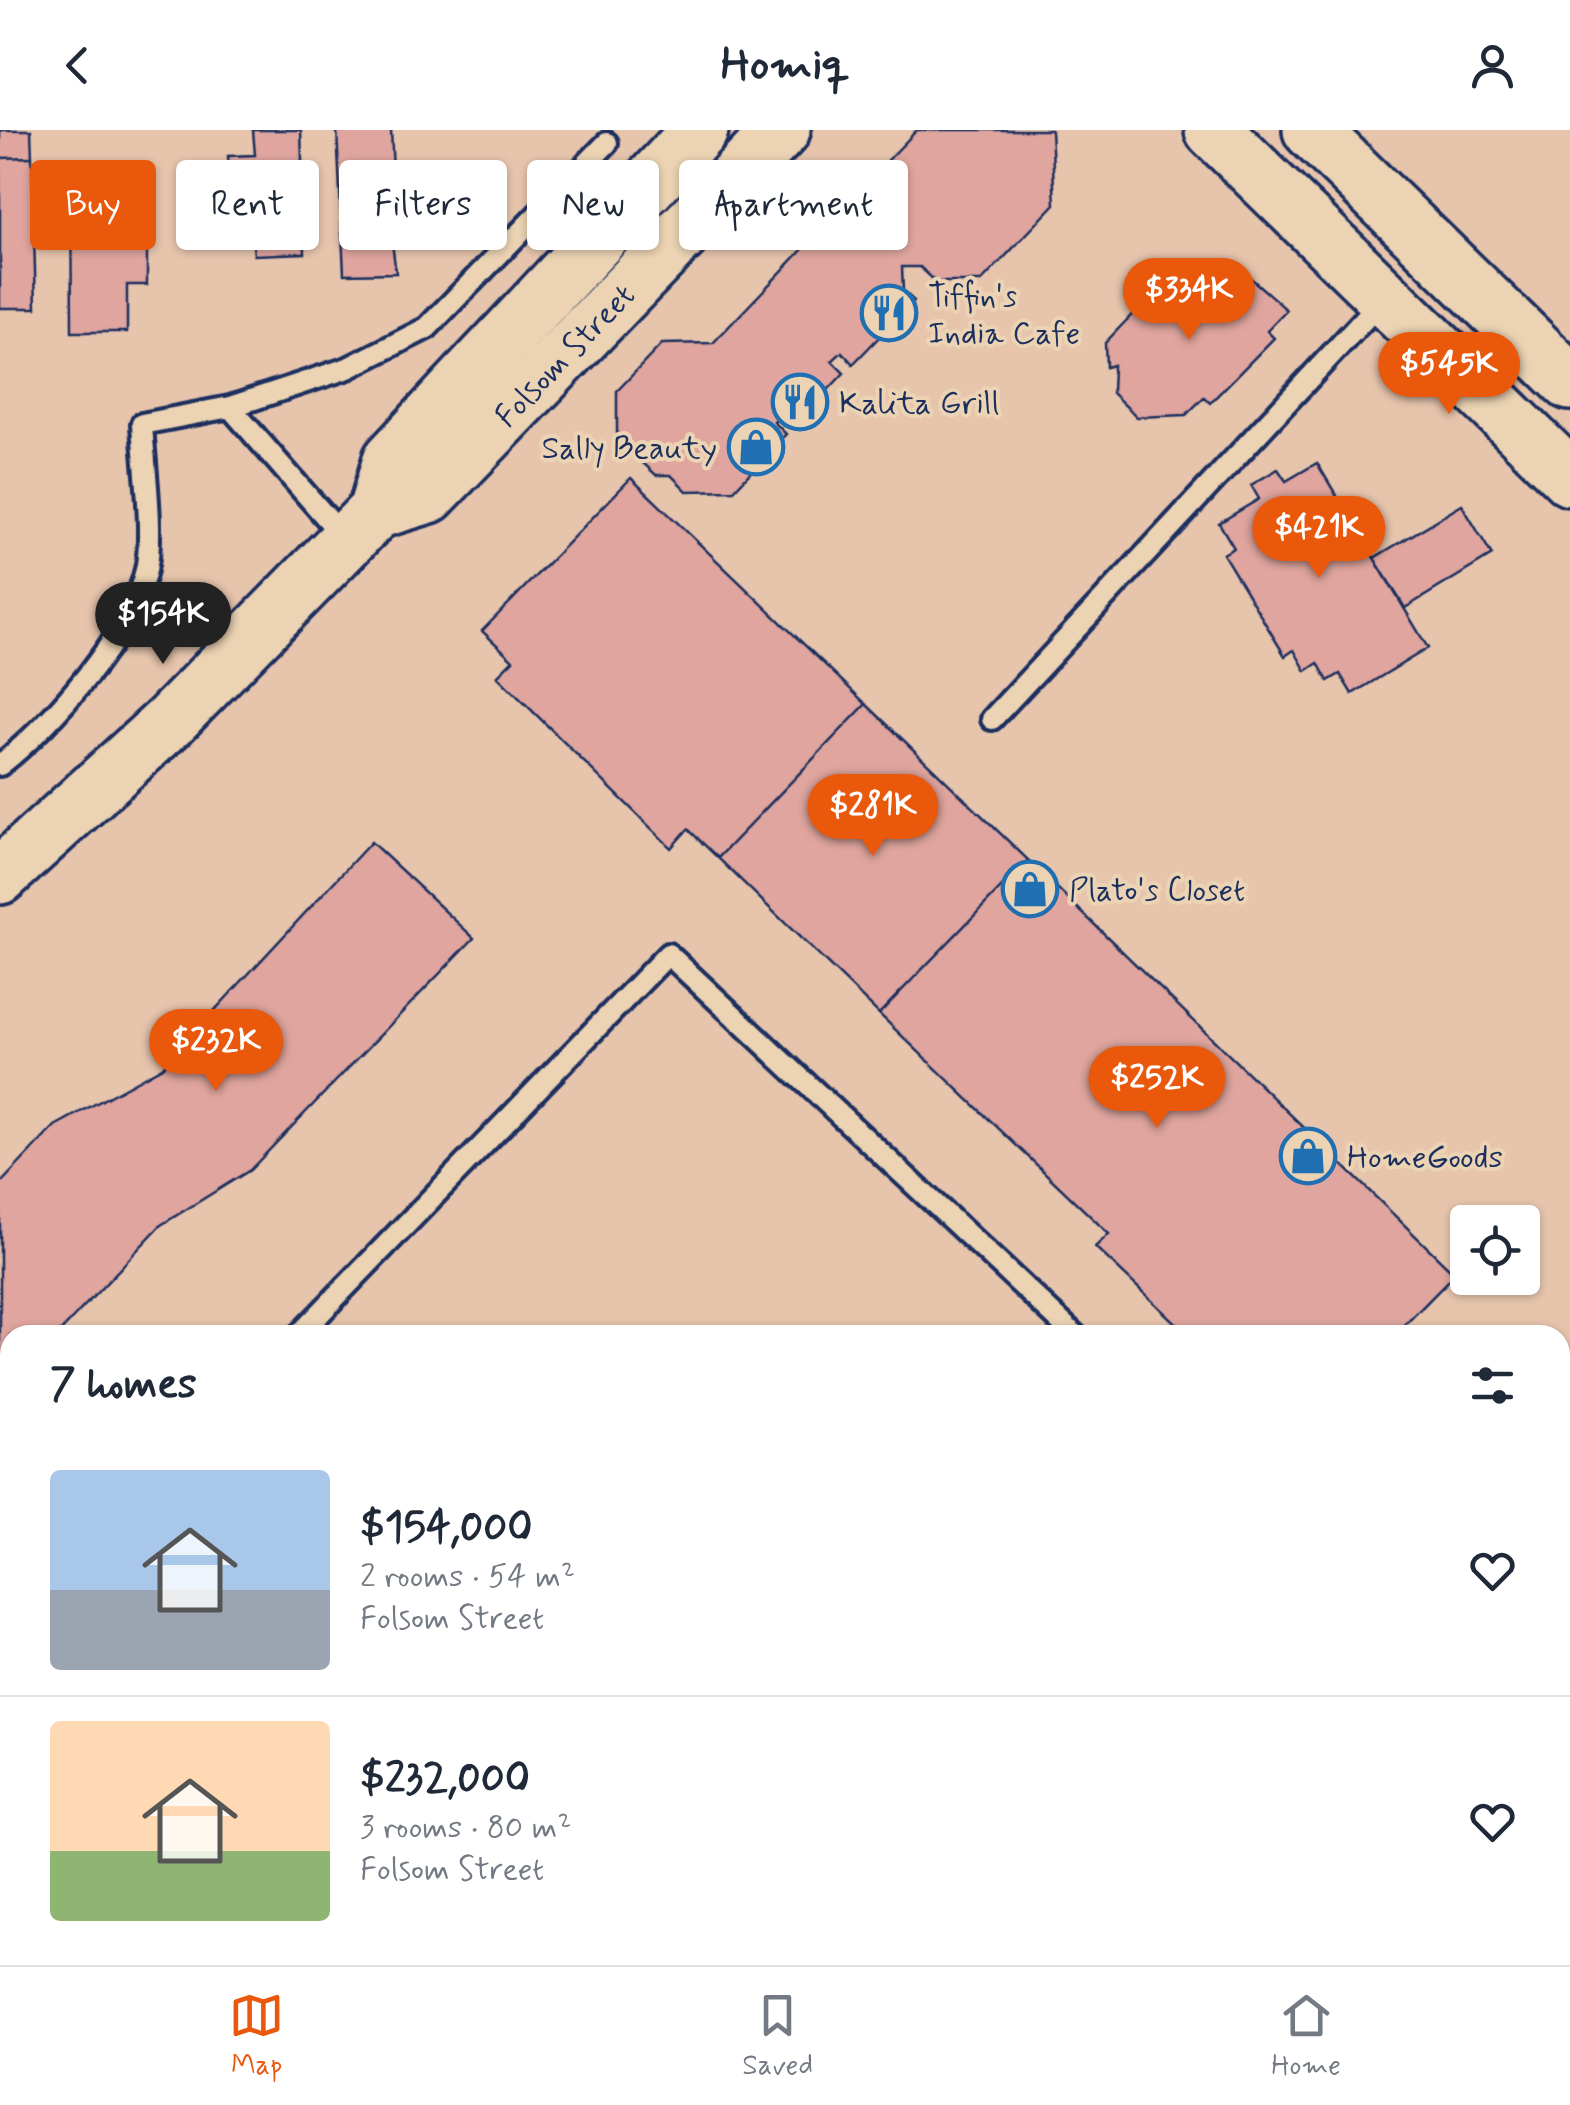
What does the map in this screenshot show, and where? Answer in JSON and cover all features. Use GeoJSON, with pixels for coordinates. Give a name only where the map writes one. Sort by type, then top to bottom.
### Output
{"type":"FeatureCollection","features":[{"type":"Feature","properties":{"kind":"main road","name":"Folsom Street"},"geometry":{"type":"LineString","coordinates":[[0,876],[169,722],[361,526],[391,460],[700,130]]}},
{"type":"Feature","properties":{"kind":"main road","name":"Folsom Street"},"geometry":{"type":"LineString","coordinates":[[361,526],[429,495],[782,130]]}},
{"type":"Feature","properties":{"kind":"main road"},"geometry":{"type":"LineString","coordinates":[[1213,130],[1570,478]]}},
{"type":"Feature","properties":{"kind":"main road"},"geometry":{"type":"LineString","coordinates":[[1310,130],[1570,382]]}},
{"type":"Feature","properties":{"kind":"lane"},"geometry":{"type":"LineString","coordinates":[[0,765],[30,741],[106,654],[146,570],[142,424],[230,407],[348,368],[427,328],[607,143]]}},
{"type":"Feature","properties":{"kind":"lane"},"geometry":{"type":"LineString","coordinates":[[992,719],[1386,297]]}},
{"type":"Feature","properties":{"kind":"lane"},"geometry":{"type":"LineString","coordinates":[[230,407],[361,526]]}},
{"type":"Feature","properties":{"kind":"lane"},"geometry":{"type":"LineString","coordinates":[[309,1325],[668,954],[1063,1325]]}},
{"type":"Feature","properties":{"kind":"building"},"geometry":{"type":"Polygon","coordinates":[[[0,130],[31,130],[32,157],[0,158],[0,130]]]}},
{"type":"Feature","properties":{"kind":"building"},"geometry":{"type":"Polygon","coordinates":[[[253,130],[301,130],[302,160],[228,160],[228,156],[255,155],[253,130]]]}},
{"type":"Feature","properties":{"kind":"building"},"geometry":{"type":"Polygon","coordinates":[[[337,130],[391,130],[392,160],[339,160],[339,171],[337,130]]]}},
{"type":"Feature","properties":{"kind":"building"},"geometry":{"type":"Polygon","coordinates":[[[917,130],[1051,130],[1055,204],[981,282],[936,282],[920,267],[902,267],[903,291],[914,301],[853,364],[842,352],[832,361],[844,373],[795,425],[782,413],[774,422],[786,434],[734,490],[687,491],[671,475],[656,475],[617,439],[617,391],[662,344],[713,343],[802,250],[908,250],[908,160],[888,160],[917,130]]]}},
{"type":"Feature","properties":{"kind":"building"},"geometry":{"type":"Polygon","coordinates":[[[32,157],[30,250],[34,250],[36,308],[0,308],[0,158],[32,157]]]}},
{"type":"Feature","properties":{"kind":"building"},"geometry":{"type":"Polygon","coordinates":[[[71,250],[147,250],[147,285],[127,285],[127,332],[72,332],[71,250]]]}},
{"type":"Feature","properties":{"kind":"building"},"geometry":{"type":"Polygon","coordinates":[[[253,250],[305,250],[305,253],[254,255],[253,250]]]}},
{"type":"Feature","properties":{"kind":"building"},"geometry":{"type":"Polygon","coordinates":[[[343,250],[393,250],[396,273],[344,274],[343,250]]]}},
{"type":"Feature","properties":{"kind":"building"},"geometry":{"type":"Polygon","coordinates":[[[1246,274],[1287,310],[1267,331],[1274,338],[1210,403],[1204,397],[1186,415],[1137,417],[1112,393],[1113,365],[1106,367],[1105,343],[1167,278],[1172,283],[1246,274]]]}},
{"type":"Feature","properties":{"kind":"building"},"geometry":{"type":"Polygon","coordinates":[[[1317,463],[1428,648],[1352,694],[1340,674],[1328,681],[1318,663],[1306,671],[1294,650],[1285,656],[1223,554],[1234,548],[1219,523],[1259,499],[1251,485],[1278,469],[1286,481],[1317,463]]]}},
{"type":"Feature","properties":{"kind":"building"},"geometry":{"type":"Polygon","coordinates":[[[631,478],[866,704],[718,858],[688,829],[671,848],[497,676],[513,660],[482,631],[631,478]]]}},
{"type":"Feature","properties":{"kind":"building"},"geometry":{"type":"Polygon","coordinates":[[[1462,505],[1492,555],[1405,608],[1374,558],[1462,505]]]}},
{"type":"Feature","properties":{"kind":"building"},"geometry":{"type":"Polygon","coordinates":[[[866,704],[1028,860],[879,1014],[718,858],[866,704]]]}},
{"type":"Feature","properties":{"kind":"building"},"geometry":{"type":"Polygon","coordinates":[[[371,842],[474,938],[250,1170],[161,1225],[66,1325],[0,1325],[0,1184],[55,1126],[162,1067],[371,842]]]}},
{"type":"Feature","properties":{"kind":"building"},"geometry":{"type":"Polygon","coordinates":[[[1028,860],[1450,1269],[1450,1279],[1405,1325],[1177,1325],[1095,1247],[1109,1234],[879,1014],[1028,860]]]}},
{"type":"Feature","properties":{"kind":"place","name":"Tiffin's India Cafe"},"geometry":{"type":"Point","coordinates":[889,313]}},
{"type":"Feature","properties":{"kind":"place","name":"Kalita Grill"},"geometry":{"type":"Point","coordinates":[800,402]}},
{"type":"Feature","properties":{"kind":"place","name":"Sally Beauty"},"geometry":{"type":"Point","coordinates":[756,447]}},
{"type":"Feature","properties":{"kind":"place","name":"Plato's Closet"},"geometry":{"type":"Point","coordinates":[1030,889]}},
{"type":"Feature","properties":{"kind":"place","name":"HomeGoods"},"geometry":{"type":"Point","coordinates":[1308,1156]}}]}
